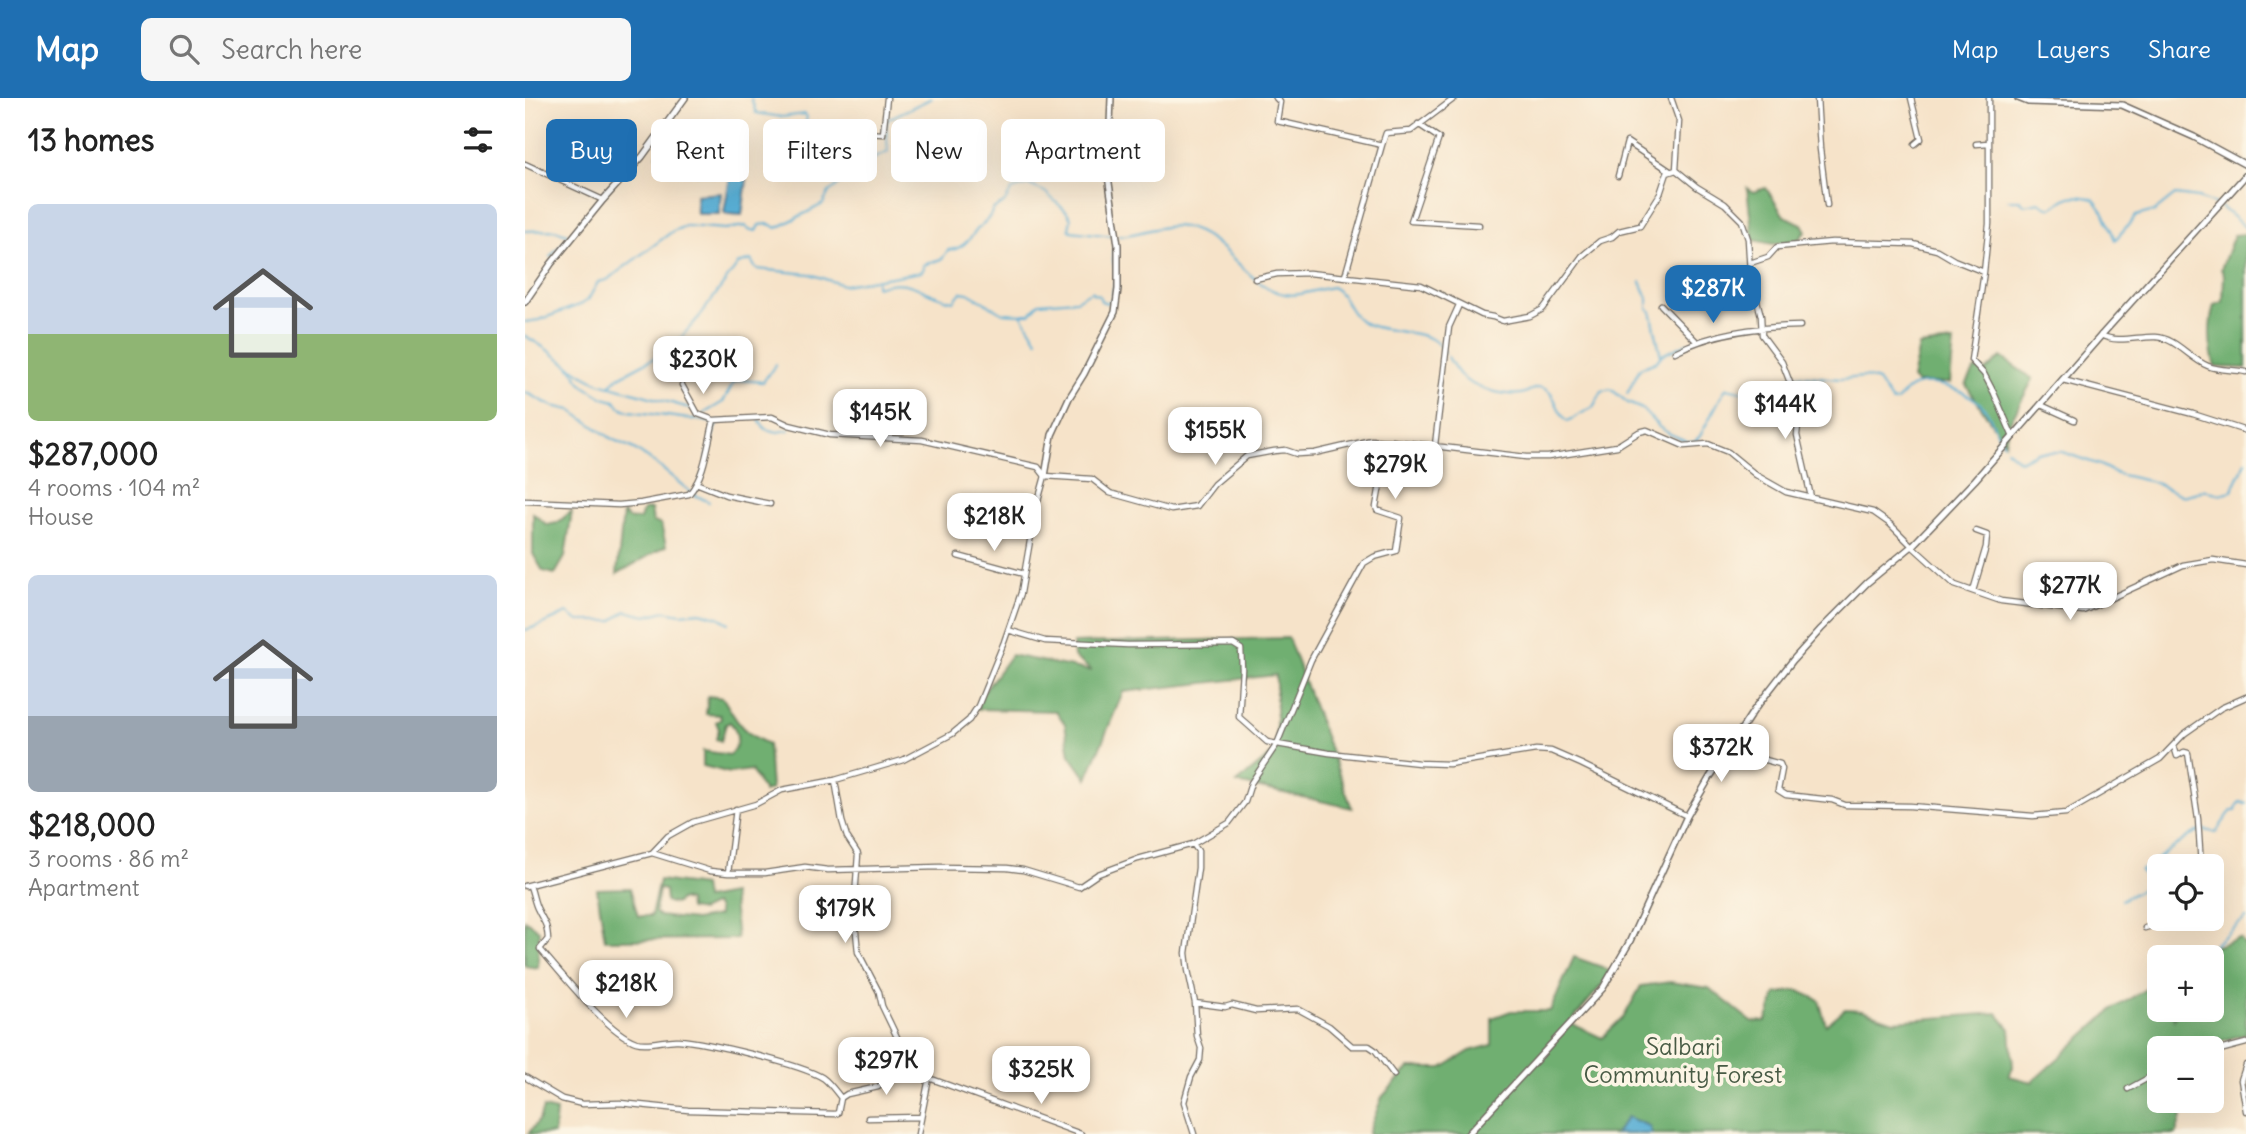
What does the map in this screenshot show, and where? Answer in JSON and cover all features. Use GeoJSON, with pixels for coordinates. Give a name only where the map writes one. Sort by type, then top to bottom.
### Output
{"type":"FeatureCollection","features":[{"type":"Feature","properties":{"kind":"street"},"geometry":{"type":"LineString","coordinates":[[525,302],[551,264],[603,200],[642,158],[685,98]]}},
{"type":"Feature","properties":{"kind":"street"},"geometry":{"type":"LineString","coordinates":[[877,134],[883,134],[887,98]]}},
{"type":"Feature","properties":{"kind":"street"},"geometry":{"type":"LineString","coordinates":[[841,1098],[821,1077],[788,1065],[689,1041],[671,1039],[639,1043],[628,1037],[586,1002],[540,949],[548,939],[546,921],[538,911],[528,886],[652,853],[679,829],[710,815],[756,804],[782,790],[835,780],[903,760],[952,734],[969,720],[978,706],[1021,593],[1052,435],[1115,312],[1118,245],[1108,176],[1111,98]]}},
{"type":"Feature","properties":{"kind":"street"},"geometry":{"type":"LineString","coordinates":[[1276,98],[1280,102],[1277,121],[1382,145]]}},
{"type":"Feature","properties":{"kind":"street"},"geometry":{"type":"LineString","coordinates":[[1345,276],[1386,134],[1411,131],[1455,98]]}},
{"type":"Feature","properties":{"kind":"street"},"geometry":{"type":"LineString","coordinates":[[1255,279],[1295,273],[1421,285],[1482,316],[1503,321],[1530,316],[1543,309],[1582,256],[1600,241],[1619,231],[1640,226],[1649,215],[1673,171],[1679,144],[1679,121],[1671,98]]}},
{"type":"Feature","properties":{"kind":"street"},"geometry":{"type":"LineString","coordinates":[[1817,98],[1827,205]]}},
{"type":"Feature","properties":{"kind":"street"},"geometry":{"type":"LineString","coordinates":[[1911,98],[1921,139],[1915,144]]}},
{"type":"Feature","properties":{"kind":"street"},"geometry":{"type":"LineString","coordinates":[[1989,98],[1989,219],[1971,360],[1989,383],[2013,438]]}},
{"type":"Feature","properties":{"kind":"street"},"geometry":{"type":"LineString","coordinates":[[2018,98],[2045,104],[2113,101],[2233,156],[2246,165]]}},
{"type":"Feature","properties":{"kind":"street"},"geometry":{"type":"LineString","coordinates":[[1418,124],[1439,138],[1411,221],[1479,225]]}},
{"type":"Feature","properties":{"kind":"street"},"geometry":{"type":"LineString","coordinates":[[1618,176],[1627,142],[1725,204],[1742,221],[1748,240],[1750,273],[1761,317],[1762,335],[1787,371],[1792,388],[1801,395],[1797,435],[1811,497]]}},
{"type":"Feature","properties":{"kind":"street"},"geometry":{"type":"LineString","coordinates":[[1976,144],[1988,142]]}},
{"type":"Feature","properties":{"kind":"street"},"geometry":{"type":"LineString","coordinates":[[525,164],[603,200]]}},
{"type":"Feature","properties":{"kind":"street"},"geometry":{"type":"LineString","coordinates":[[1468,1134],[1603,988],[1629,943],[1688,816],[1731,744],[1777,680],[1821,629],[1867,583],[1912,546],[2002,451],[2101,335],[2246,175]]}},
{"type":"Feature","properties":{"kind":"street"},"geometry":{"type":"LineString","coordinates":[[1750,263],[1768,257],[1777,247],[1832,242],[1913,244],[1937,250],[1954,261],[1984,272]]}},
{"type":"Feature","properties":{"kind":"street"},"geometry":{"type":"LineString","coordinates":[[1435,445],[1449,327],[1459,305]]}},
{"type":"Feature","properties":{"kind":"street"},"geometry":{"type":"LineString","coordinates":[[1661,305],[1696,341]]}},
{"type":"Feature","properties":{"kind":"street"},"geometry":{"type":"LineString","coordinates":[[1675,352],[1696,341],[1761,327],[1800,326]]}},
{"type":"Feature","properties":{"kind":"street"},"geometry":{"type":"LineString","coordinates":[[2101,335],[2105,338],[2122,339],[2158,337],[2175,343],[2196,361],[2211,367],[2246,372]]}},
{"type":"Feature","properties":{"kind":"street"},"geometry":{"type":"LineString","coordinates":[[2063,380],[2193,414],[2246,431]]}},
{"type":"Feature","properties":{"kind":"street"},"geometry":{"type":"LineString","coordinates":[[682,385],[698,414],[713,425],[772,417],[789,425],[830,435],[922,440],[1038,467],[1045,476],[1092,479],[1110,494],[1156,506],[1185,509],[1197,506],[1214,484],[1247,456],[1264,452],[1285,450],[1297,454],[1315,453],[1371,440],[1526,457],[1548,457],[1617,446],[1647,430],[1684,446],[1708,444],[1728,452],[1756,475],[1786,492],[1873,512],[1890,524],[1955,585],[2001,601],[2083,611],[2183,565],[2214,560],[2246,565]]}},
{"type":"Feature","properties":{"kind":"street"},"geometry":{"type":"LineString","coordinates":[[2041,405],[2074,421]]}},
{"type":"Feature","properties":{"kind":"street"},"geometry":{"type":"LineString","coordinates":[[525,501],[619,505],[690,492],[696,483],[713,425]]}},
{"type":"Feature","properties":{"kind":"street"},"geometry":{"type":"LineString","coordinates":[[652,853],[710,871],[728,873],[765,873],[805,867],[828,870],[1007,868],[1023,870],[1079,887],[1098,874],[1128,862],[1193,844],[1229,823],[1245,802],[1251,783],[1277,744],[1311,660],[1364,563],[1374,557],[1397,551],[1401,518],[1377,510],[1388,441]]}},
{"type":"Feature","properties":{"kind":"street"},"geometry":{"type":"LineString","coordinates":[[696,483],[726,495],[770,504]]}},
{"type":"Feature","properties":{"kind":"street"},"geometry":{"type":"LineString","coordinates":[[1973,591],[1987,536],[1976,531]]}},
{"type":"Feature","properties":{"kind":"street"},"geometry":{"type":"LineString","coordinates":[[958,556],[1024,574]]}},
{"type":"Feature","properties":{"kind":"street"},"geometry":{"type":"LineString","coordinates":[[1008,630],[1045,641],[1073,643],[1233,644],[1241,649],[1239,717],[1268,742],[1329,753],[1439,764],[1536,750],[1552,751],[1688,816]]}},
{"type":"Feature","properties":{"kind":"street"},"geometry":{"type":"LineString","coordinates":[[1731,744],[1747,755],[1780,764],[1779,790],[1786,795],[1832,800],[1845,805],[1910,806],[2033,816],[2066,813],[2160,759],[2184,734],[2221,708],[2246,697]]}},
{"type":"Feature","properties":{"kind":"street"},"geometry":{"type":"LineString","coordinates":[[2174,745],[2177,756],[2184,752],[2189,753],[2200,854]]}},
{"type":"Feature","properties":{"kind":"street"},"geometry":{"type":"LineString","coordinates":[[835,780],[842,821],[847,837],[858,854],[854,912],[858,952],[879,992],[882,1006],[909,1062],[929,1078],[1081,1134]]}},
{"type":"Feature","properties":{"kind":"street"},"geometry":{"type":"LineString","coordinates":[[728,873],[737,809]]}},
{"type":"Feature","properties":{"kind":"street"},"geometry":{"type":"LineString","coordinates":[[1193,844],[1198,851],[1198,868],[1187,953],[1197,1036],[1201,1048],[1200,1060],[1191,1077],[1184,1102],[1194,1134]]}},
{"type":"Feature","properties":{"kind":"street"},"geometry":{"type":"LineString","coordinates":[[1195,1003],[1225,1007],[1232,1005],[1256,1011],[1298,1009],[1329,1026],[1352,1046],[1369,1046],[1375,1050],[1394,1075]]}},
{"type":"Feature","properties":{"kind":"street"},"geometry":{"type":"LineString","coordinates":[[2224,1049],[2246,1043]]}},
{"type":"Feature","properties":{"kind":"street"},"geometry":{"type":"LineString","coordinates":[[841,1098],[853,1092],[878,1087],[909,1062]]}},
{"type":"Feature","properties":{"kind":"street"},"geometry":{"type":"LineString","coordinates":[[2246,1065],[2241,1080],[2246,1111]]}},
{"type":"Feature","properties":{"kind":"street"},"geometry":{"type":"LineString","coordinates":[[525,1077],[562,1099],[582,1104],[620,1103],[688,1110],[835,1114],[838,1113],[841,1098]]}},
{"type":"Feature","properties":{"kind":"street"},"geometry":{"type":"LineString","coordinates":[[918,1134],[929,1078]]}},
{"type":"Feature","properties":{"kind":"street"},"geometry":{"type":"LineString","coordinates":[[2128,1089],[2147,1079]]}},
{"type":"Feature","properties":{"kind":"street"},"geometry":{"type":"LineString","coordinates":[[868,1118],[921,1117]]}},
{"type":"Feature","properties":{"kind":"green space"},"geometry":{"type":"Polygon","coordinates":[[[1747,188],[1753,192],[1766,188],[1784,216],[1802,224],[1806,231],[1798,240],[1773,244],[1753,240],[1747,188]]]}},
{"type":"Feature","properties":{"kind":"green space"},"geometry":{"type":"Polygon","coordinates":[[[2246,234],[2246,368],[2215,367],[2210,328],[2214,305],[2223,302],[2224,275],[2221,269],[2234,235],[2246,234]]]}},
{"type":"Feature","properties":{"kind":"green space"},"geometry":{"type":"Polygon","coordinates":[[[1954,342],[1950,383],[1916,383],[1912,379],[1919,346],[1954,342]]]}},
{"type":"Feature","properties":{"kind":"green space"},"geometry":{"type":"Polygon","coordinates":[[[2001,357],[2033,379],[2008,426],[2005,443],[1966,385],[1975,369],[1986,371],[2001,357]]]}},
{"type":"Feature","properties":{"kind":"green space"},"geometry":{"type":"Polygon","coordinates":[[[651,509],[653,522],[661,524],[666,546],[617,574],[623,513],[629,519],[640,519],[643,510],[651,509]]]}},
{"type":"Feature","properties":{"kind":"green space"},"geometry":{"type":"Polygon","coordinates":[[[572,511],[565,557],[555,574],[543,571],[533,554],[533,513],[547,525],[557,523],[572,511]]]}},
{"type":"Feature","properties":{"kind":"green space"},"geometry":{"type":"Polygon","coordinates":[[[1288,638],[1352,808],[1237,783],[1276,751],[1276,675],[1123,692],[1087,779],[1070,755],[1065,724],[1056,711],[977,709],[983,693],[1011,655],[1092,671],[1074,657],[1073,643],[1288,638]]]}},
{"type":"Feature","properties":{"kind":"green space"},"geometry":{"type":"Polygon","coordinates":[[[708,696],[723,698],[741,726],[768,744],[771,789],[764,792],[751,770],[730,773],[703,766],[703,751],[730,755],[737,738],[730,722],[726,724],[721,741],[716,739],[719,729],[716,722],[721,719],[720,715],[706,714],[708,696]]]}},
{"type":"Feature","properties":{"kind":"green space"},"geometry":{"type":"Polygon","coordinates":[[[659,880],[703,886],[705,899],[732,894],[737,939],[605,940],[597,889],[630,888],[638,916],[651,916],[659,880]],[[659,889],[655,912],[659,916],[695,920],[718,916],[715,904],[701,911],[689,909],[688,901],[681,899],[675,904],[666,902],[665,890],[659,889]]]}},
{"type":"Feature","properties":{"kind":"green space"},"geometry":{"type":"Polygon","coordinates":[[[525,920],[539,930],[538,968],[525,966],[525,920]]]}},
{"type":"Feature","properties":{"kind":"green space","name":"Salbari Community Forest"},"geometry":{"type":"Polygon","coordinates":[[[2240,938],[2246,946],[2246,1034],[2224,1040],[2224,1036],[2147,1036],[2147,1113],[2182,1113],[2176,1134],[1368,1134],[1382,1097],[1409,1068],[1442,1068],[1470,1051],[1492,1045],[1492,1018],[1511,1011],[1550,1011],[1574,957],[1612,973],[1570,1023],[1602,1038],[1625,1015],[1641,986],[1670,982],[1709,988],[1752,1022],[1766,1021],[1776,994],[1797,990],[1819,1000],[1826,1025],[1845,1009],[1862,1010],[1894,1021],[1997,1013],[2010,1029],[2013,1067],[2009,1076],[2032,1082],[2113,1009],[2147,988],[2147,1022],[2224,1022],[2224,945],[2219,945],[2240,938]]]}},
{"type":"Feature","properties":{"kind":"green space"},"geometry":{"type":"Polygon","coordinates":[[[543,1108],[556,1111],[554,1134],[528,1134],[539,1120],[543,1108]]]}},
{"type":"Feature","properties":{"kind":"water"},"geometry":{"type":"Polygon","coordinates":[[[729,182],[747,182],[742,215],[724,212],[729,182]]]}},
{"type":"Feature","properties":{"kind":"water"},"geometry":{"type":"Polygon","coordinates":[[[721,193],[719,214],[697,214],[696,195],[721,193]]]}},
{"type":"Feature","properties":{"kind":"water"},"geometry":{"type":"Polygon","coordinates":[[[1627,1117],[1649,1126],[1652,1134],[1615,1134],[1627,1117]]]}},
{"type":"Feature","properties":{"kind":"waterway"},"geometry":{"type":"LineString","coordinates":[[751,98],[756,113],[782,117],[805,114],[806,119]]}},
{"type":"Feature","properties":{"kind":"waterway"},"geometry":{"type":"LineString","coordinates":[[525,322],[539,320],[582,304],[588,300],[598,282],[607,280],[673,231],[686,226],[725,229],[746,226],[747,229],[756,231],[759,225],[769,224],[777,228],[823,204],[829,192],[875,158],[888,152],[888,119],[932,98]]}},
{"type":"Feature","properties":{"kind":"waterway"},"geometry":{"type":"LineString","coordinates":[[525,336],[577,371],[610,386],[617,378],[669,350],[700,316],[738,264],[751,260],[756,269],[810,274],[843,285],[921,272],[923,265],[942,259],[948,250],[967,242],[993,209],[1004,203],[1012,190],[1029,185],[1045,192],[1067,212],[1071,219],[1071,231],[1113,236]]}},
{"type":"Feature","properties":{"kind":"waterway"},"geometry":{"type":"LineString","coordinates":[[2008,200],[2020,200],[2025,205],[2039,202],[2053,207],[2073,196],[2094,199],[2104,213],[2115,240],[2136,216],[2155,211],[2175,195],[2198,198],[2215,204]]}},
{"type":"Feature","properties":{"kind":"waterway"},"geometry":{"type":"LineString","coordinates":[[2221,207],[2246,228]]}},
{"type":"Feature","properties":{"kind":"waterway"},"geometry":{"type":"LineString","coordinates":[[1119,236],[1176,226],[1198,232],[1212,240],[1271,290],[1296,294],[1332,287],[1342,295],[1351,311],[1361,321],[1376,327],[1427,337],[1445,352]]}},
{"type":"Feature","properties":{"kind":"waterway"},"geometry":{"type":"LineString","coordinates":[[525,231],[555,230],[567,234],[568,238],[550,257]]}},
{"type":"Feature","properties":{"kind":"waterway"},"geometry":{"type":"LineString","coordinates":[[1022,314],[1030,314],[1039,303],[1076,300],[1092,291],[1093,294],[1099,295],[1101,301],[1107,303],[1112,299],[1114,284],[1115,241]]}},
{"type":"Feature","properties":{"kind":"waterway"},"geometry":{"type":"LineString","coordinates":[[876,281],[876,287],[899,283],[954,301],[961,292],[968,293],[1003,313],[1021,314],[1037,340]]}},
{"type":"Feature","properties":{"kind":"waterway"},"geometry":{"type":"LineString","coordinates":[[1627,394],[1640,368],[1656,362],[1661,356],[1651,311],[1648,309],[1648,298],[1641,282]]}},
{"type":"Feature","properties":{"kind":"waterway"},"geometry":{"type":"LineString","coordinates":[[1662,355],[1688,343]]}},
{"type":"Feature","properties":{"kind":"waterway"},"geometry":{"type":"LineString","coordinates":[[1448,357],[1464,379],[1484,389],[1514,394],[1536,388],[1547,390],[1568,421],[1593,407],[1602,391],[1611,389],[1628,403],[1642,409],[1659,427],[1689,442],[1700,436],[1727,388],[1750,393],[1766,390],[1794,375],[1841,379],[1865,377],[1878,381],[1892,402],[1916,385],[1938,385],[1961,392],[1980,403],[2003,444]]}},
{"type":"Feature","properties":{"kind":"waterway"},"geometry":{"type":"LineString","coordinates":[[703,414],[723,402],[734,382],[763,382],[776,364]]}},
{"type":"Feature","properties":{"kind":"waterway"},"geometry":{"type":"LineString","coordinates":[[569,366],[584,386],[629,411],[712,422],[712,426],[716,426],[718,422],[729,421]]}},
{"type":"Feature","properties":{"kind":"waterway"},"geometry":{"type":"LineString","coordinates":[[611,386],[693,409]]}},
{"type":"Feature","properties":{"kind":"waterway"},"geometry":{"type":"LineString","coordinates":[[525,392],[552,406],[571,410],[612,439],[634,449],[693,494],[709,502]]}},
{"type":"Feature","properties":{"kind":"waterway"},"geometry":{"type":"LineString","coordinates":[[759,419],[765,429],[778,432],[789,430]]}},
{"type":"Feature","properties":{"kind":"waterway"},"geometry":{"type":"LineString","coordinates":[[707,459],[715,427]]}},
{"type":"Feature","properties":{"kind":"waterway"},"geometry":{"type":"LineString","coordinates":[[2006,449],[2020,461],[2037,452],[2062,452],[2117,474],[2153,482],[2183,496],[2205,490],[2220,494],[2232,491],[2246,461]]}},
{"type":"Feature","properties":{"kind":"waterway"},"geometry":{"type":"LineString","coordinates":[[700,482],[704,471]]}},
{"type":"Feature","properties":{"kind":"waterway"},"geometry":{"type":"LineString","coordinates":[[694,494],[698,487]]}},
{"type":"Feature","properties":{"kind":"waterway"},"geometry":{"type":"LineString","coordinates":[[525,630],[567,613],[579,621],[612,621],[626,611],[646,616],[665,611],[681,614],[700,612],[729,623]]}},
{"type":"Feature","properties":{"kind":"waterway"},"geometry":{"type":"LineString","coordinates":[[2164,854],[2194,833],[2203,830],[2216,832],[2240,802],[2246,804]]}},
{"type":"Feature","properties":{"kind":"waterway"},"geometry":{"type":"LineString","coordinates":[[2147,866],[2140,871],[2147,878]]}},
{"type":"Feature","properties":{"kind":"waterway"},"geometry":{"type":"LineString","coordinates":[[2121,900],[2147,887]]}},
{"type":"Feature","properties":{"kind":"waterway"},"geometry":{"type":"LineString","coordinates":[[2213,945],[2246,918]]}}]}
